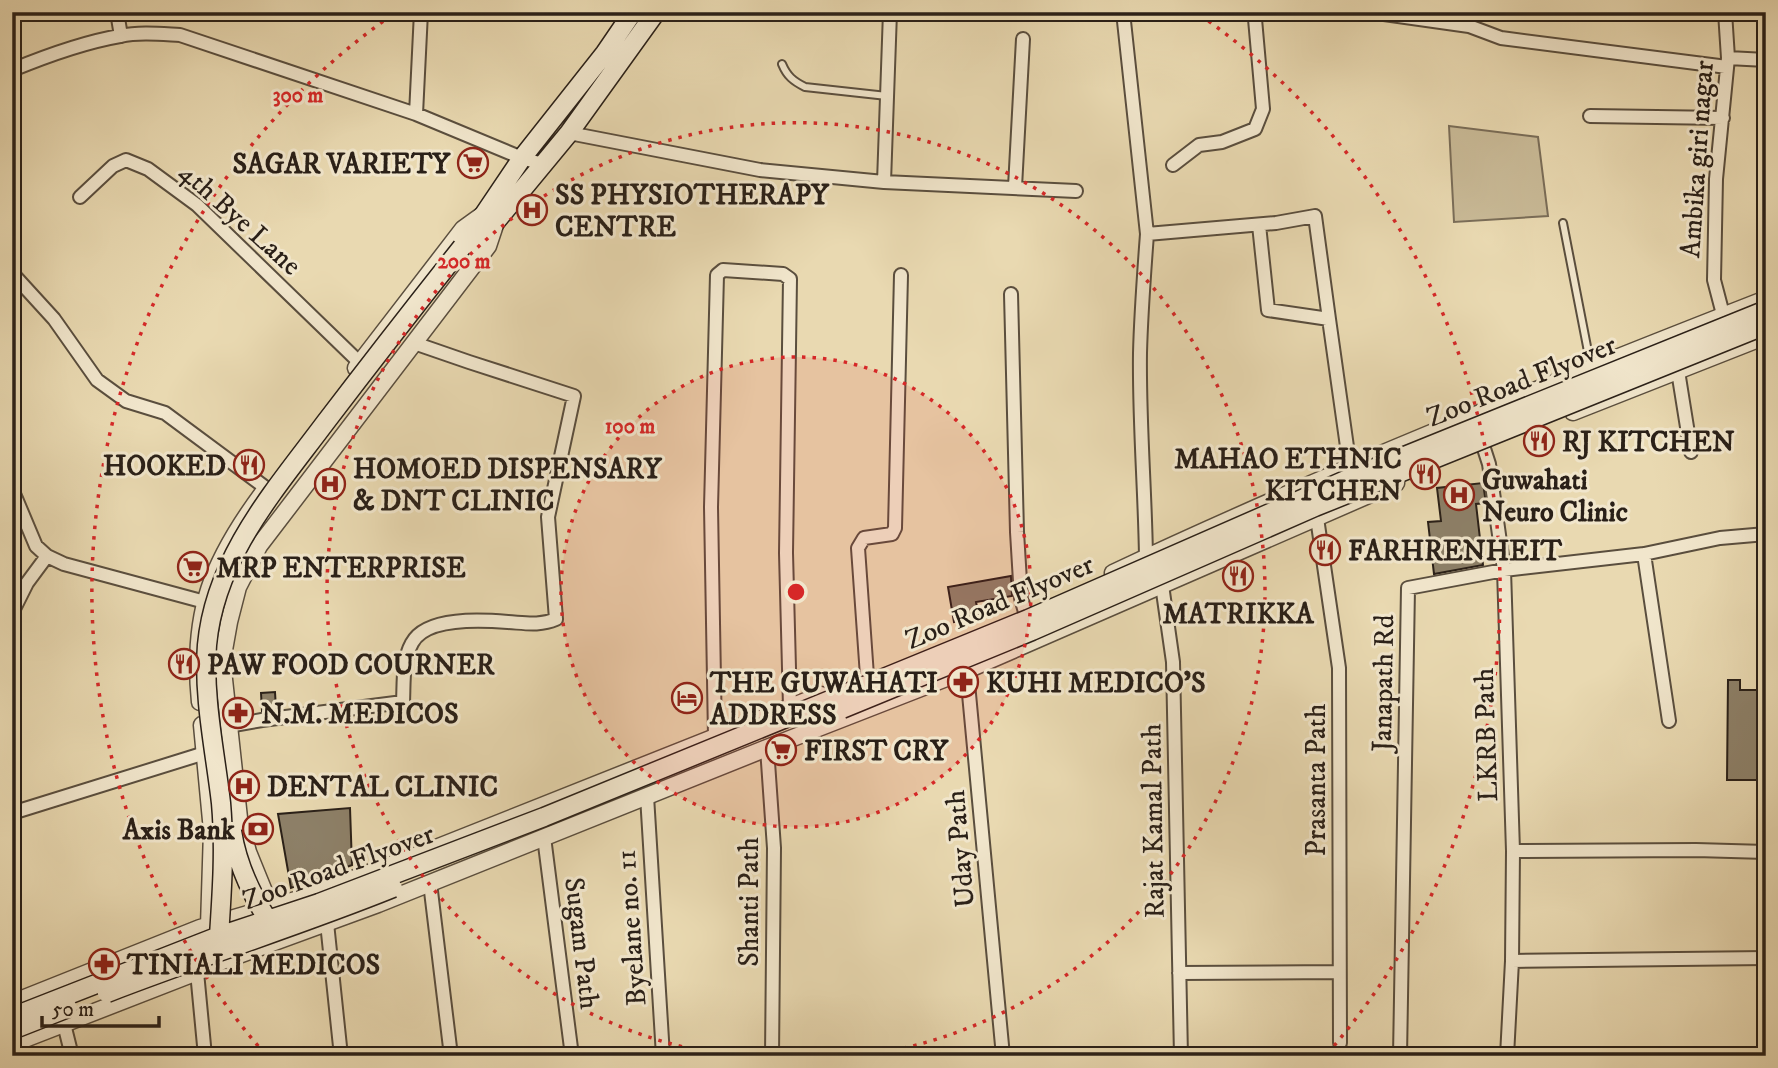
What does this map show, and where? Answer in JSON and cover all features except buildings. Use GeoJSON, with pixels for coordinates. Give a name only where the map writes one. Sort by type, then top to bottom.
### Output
{"type":"FeatureCollection","features":[{"type":"Feature","properties":{"kind":"main road"},"geometry":{"type":"LineString","coordinates":[[490,217],[522,158],[634,12]]}},
{"type":"Feature","properties":{"kind":"main road"},"geometry":{"type":"LineString","coordinates":[[269,914],[255,900],[235,849],[215,677],[215,650],[224,600],[238,566],[250,542],[280,499],[465,250],[490,217],[569,133],[656,12]]}},
{"type":"Feature","properties":{"kind":"main road"},"geometry":{"type":"LineString","coordinates":[[214,931],[224,849],[210,717],[207,660],[210,623],[222,581],[245,533],[272,494],[365,369],[465,250]]}},
{"type":"Feature","properties":{"kind":"main road","name":"Zoo Road Flyover"},"geometry":{"type":"LineString","coordinates":[[12,1017],[214,931],[269,914],[319,903],[417,867],[773,725],[1028,619],[1350,478],[1766,310]]}},
{"type":"Feature","properties":{"kind":"main road","name":"Zoo Road Flyover"},"geometry":{"type":"LineString","coordinates":[[12,1030],[198,958],[324,916],[947,667],[1315,507],[1766,324]]}},
{"type":"Feature","properties":{"kind":"street"},"geometry":{"type":"LineString","coordinates":[[117,12],[121,36]]}},
{"type":"Feature","properties":{"kind":"street"},"geometry":{"type":"LineString","coordinates":[[416,114],[421,12]]}},
{"type":"Feature","properties":{"kind":"street"},"geometry":{"type":"LineString","coordinates":[[884,182],[890,12]]}},
{"type":"Feature","properties":{"kind":"street"},"geometry":{"type":"LineString","coordinates":[[1123,12],[1147,234],[1140,352],[1146,557]]}},
{"type":"Feature","properties":{"kind":"street"},"geometry":{"type":"LineString","coordinates":[[1172,166],[1199,145],[1222,142],[1255,129],[1263,110],[1253,12]]}},
{"type":"Feature","properties":{"kind":"street"},"geometry":{"type":"LineString","coordinates":[[1348,12],[1384,14],[1469,26],[1501,38],[1728,62],[1766,60]]}},
{"type":"Feature","properties":{"kind":"street","name":"Ambika giri nagar"},"geometry":{"type":"LineString","coordinates":[[1725,12],[1728,62],[1716,179],[1714,280],[1733,349]]}},
{"type":"Feature","properties":{"kind":"street"},"geometry":{"type":"LineString","coordinates":[[12,70],[63,51],[121,36],[150,33],[180,35],[416,114],[542,164]]}},
{"type":"Feature","properties":{"kind":"street"},"geometry":{"type":"LineString","coordinates":[[1015,187],[1023,39]]}},
{"type":"Feature","properties":{"kind":"street"},"geometry":{"type":"LineString","coordinates":[[1590,116],[1723,118]]}},
{"type":"Feature","properties":{"kind":"street"},"geometry":{"type":"LineString","coordinates":[[569,133],[760,170],[884,182],[1076,191]]}},
{"type":"Feature","properties":{"kind":"street","name":"4th Bye Lane"},"geometry":{"type":"LineString","coordinates":[[80,197],[113,166],[126,160],[148,169],[197,205],[360,363]]}},
{"type":"Feature","properties":{"kind":"street"},"geometry":{"type":"LineString","coordinates":[[1147,234],[1259,225],[1315,216],[1350,468]]}},
{"type":"Feature","properties":{"kind":"street"},"geometry":{"type":"LineString","coordinates":[[225,960],[214,931],[212,831],[197,672],[199,633],[206,595],[221,556],[266,488],[463,229],[490,217],[488,246],[259,545],[239,587],[229,622],[223,670],[239,818],[269,914],[284,939]]}},
{"type":"Feature","properties":{"kind":"street"},"geometry":{"type":"LineString","coordinates":[[1259,225],[1268,310],[1329,319]]}},
{"type":"Feature","properties":{"kind":"street"},"geometry":{"type":"LineString","coordinates":[[715,737],[711,507],[717,275],[723,270],[783,274],[790,279],[786,553],[790,707]]}},
{"type":"Feature","properties":{"kind":"street"},"geometry":{"type":"LineString","coordinates":[[12,273],[54,319],[97,380],[126,401],[165,413],[266,488]]}},
{"type":"Feature","properties":{"kind":"street"},"geometry":{"type":"LineString","coordinates":[[867,676],[858,548],[864,538],[892,534],[895,528],[901,275]]}},
{"type":"Feature","properties":{"kind":"street"},"geometry":{"type":"LineString","coordinates":[[1011,294],[1017,532],[1021,598],[1025,612]]}},
{"type":"Feature","properties":{"kind":"street"},"geometry":{"type":"LineString","coordinates":[[269,914],[299,899],[431,850],[1025,612],[1212,526],[1766,299]]}},
{"type":"Feature","properties":{"kind":"street"},"geometry":{"type":"LineString","coordinates":[[12,1044],[430,883],[967,670],[1484,447],[1766,336]]}},
{"type":"Feature","properties":{"kind":"street"},"geometry":{"type":"LineString","coordinates":[[228,726],[403,702],[404,667],[412,641],[428,628],[473,620],[544,625],[556,620],[548,517],[574,396],[414,343]]}},
{"type":"Feature","properties":{"kind":"street"},"geometry":{"type":"LineString","coordinates":[[1678,371],[1691,452]]}},
{"type":"Feature","properties":{"kind":"street","name":"LKRB Path"},"geometry":{"type":"LineString","coordinates":[[1473,417],[1489,464],[1504,570],[1513,851],[1512,961],[1507,1056]]}},
{"type":"Feature","properties":{"kind":"street"},"geometry":{"type":"LineString","coordinates":[[12,489],[36,545],[47,556],[64,564],[205,602]]}},
{"type":"Feature","properties":{"kind":"street","name":"Prasanta Path"},"geometry":{"type":"LineString","coordinates":[[1317,518],[1339,668],[1340,1043]]}},
{"type":"Feature","properties":{"kind":"street","name":"Janapath Rd"},"geometry":{"type":"LineString","coordinates":[[1400,1056],[1408,589],[1504,570],[1644,554],[1720,538],[1766,534]]}},
{"type":"Feature","properties":{"kind":"street"},"geometry":{"type":"LineString","coordinates":[[1644,554],[1669,721]]}},
{"type":"Feature","properties":{"kind":"street"},"geometry":{"type":"LineString","coordinates":[[12,613],[27,583],[47,556]]}},
{"type":"Feature","properties":{"kind":"street","name":"Rajat Kamal Path"},"geometry":{"type":"LineString","coordinates":[[1162,585],[1173,662],[1181,1056]]}},
{"type":"Feature","properties":{"kind":"street","name":"Uday Path"},"geometry":{"type":"LineString","coordinates":[[964,637],[1003,1056]]}},
{"type":"Feature","properties":{"kind":"street","name":"Shanti Path"},"geometry":{"type":"LineString","coordinates":[[767,748],[774,848],[772,1056]]}},
{"type":"Feature","properties":{"kind":"street"},"geometry":{"type":"LineString","coordinates":[[12,813],[205,753]]}},
{"type":"Feature","properties":{"kind":"street","name":"Byelane no. 11"},"geometry":{"type":"LineString","coordinates":[[647,796],[663,1056]]}},
{"type":"Feature","properties":{"kind":"street","name":"Sugam Path"},"geometry":{"type":"LineString","coordinates":[[544,837],[572,1056]]}},
{"type":"Feature","properties":{"kind":"street"},"geometry":{"type":"LineString","coordinates":[[1513,851],[1766,852]]}},
{"type":"Feature","properties":{"kind":"street"},"geometry":{"type":"LineString","coordinates":[[430,883],[451,1056]]}},
{"type":"Feature","properties":{"kind":"street"},"geometry":{"type":"LineString","coordinates":[[327,923],[341,1056]]}},
{"type":"Feature","properties":{"kind":"street"},"geometry":{"type":"LineString","coordinates":[[12,1003],[214,931]]}},
{"type":"Feature","properties":{"kind":"street"},"geometry":{"type":"LineString","coordinates":[[1512,961],[1766,958]]}},
{"type":"Feature","properties":{"kind":"street"},"geometry":{"type":"LineString","coordinates":[[197,972],[205,1056]]}},
{"type":"Feature","properties":{"kind":"street"},"geometry":{"type":"LineString","coordinates":[[1179,973],[1339,972]]}},
{"type":"Feature","properties":{"kind":"street"},"geometry":{"type":"LineString","coordinates":[[64,1024],[72,1056]]}},
{"type":"Feature","properties":{"kind":"lane"},"geometry":{"type":"LineString","coordinates":[[782,64],[786,74],[794,82],[805,87],[887,96]]}},
{"type":"Feature","properties":{"kind":"lane"},"geometry":{"type":"LineString","coordinates":[[1563,223],[1591,369]]}},
{"type":"Feature","properties":{"kind":"shaded area"},"geometry":{"type":"Polygon","coordinates":[[[1449,126],[1538,137],[1548,216],[1454,222],[1449,126]]]}},
{"type":"Feature","properties":{"kind":"place","name":"SAGAR VARIETY"},"geometry":{"type":"Point","coordinates":[473,163]}},
{"type":"Feature","properties":{"kind":"place","name":"SS PHYSIOTHERAPY CENTRE"},"geometry":{"type":"Point","coordinates":[532,210]}},
{"type":"Feature","properties":{"kind":"place","name":"RJ KITCHEN"},"geometry":{"type":"Point","coordinates":[1539,441]}},
{"type":"Feature","properties":{"kind":"place","name":"HOOKED"},"geometry":{"type":"Point","coordinates":[249,465]}},
{"type":"Feature","properties":{"kind":"place","name":"MAHAO ETHNIC KITCHEN"},"geometry":{"type":"Point","coordinates":[1425,474]}},
{"type":"Feature","properties":{"kind":"place","name":"HOMOED DISPENSARY & DNT CLINIC"},"geometry":{"type":"Point","coordinates":[330,484]}},
{"type":"Feature","properties":{"kind":"place","name":"Guwahati Neuro Clinic"},"geometry":{"type":"Point","coordinates":[1459,495]}},
{"type":"Feature","properties":{"kind":"place","name":"FARHRENHEIT"},"geometry":{"type":"Point","coordinates":[1325,550]}},
{"type":"Feature","properties":{"kind":"place","name":"MRP ENTERPRISE"},"geometry":{"type":"Point","coordinates":[193,567]}},
{"type":"Feature","properties":{"kind":"place","name":"MATRIKKA"},"geometry":{"type":"Point","coordinates":[1238,576]}},
{"type":"Feature","properties":{"kind":"place","name":"PAW FOOD COURNER"},"geometry":{"type":"Point","coordinates":[184,664]}},
{"type":"Feature","properties":{"kind":"place","name":"KUHI MEDICO'S"},"geometry":{"type":"Point","coordinates":[963,682]}},
{"type":"Feature","properties":{"kind":"place","name":"THE GUWAHATI ADDRESS"},"geometry":{"type":"Point","coordinates":[687,698]}},
{"type":"Feature","properties":{"kind":"place","name":"N.M. MEDICOS"},"geometry":{"type":"Point","coordinates":[238,713]}},
{"type":"Feature","properties":{"kind":"place","name":"FIRST CRY"},"geometry":{"type":"Point","coordinates":[781,750]}},
{"type":"Feature","properties":{"kind":"place","name":"DENTAL CLINIC"},"geometry":{"type":"Point","coordinates":[244,786]}},
{"type":"Feature","properties":{"kind":"place","name":"Axis Bank"},"geometry":{"type":"Point","coordinates":[258,829]}},
{"type":"Feature","properties":{"kind":"place","name":"TINIALI MEDICOS"},"geometry":{"type":"Point","coordinates":[104,964]}}]}
